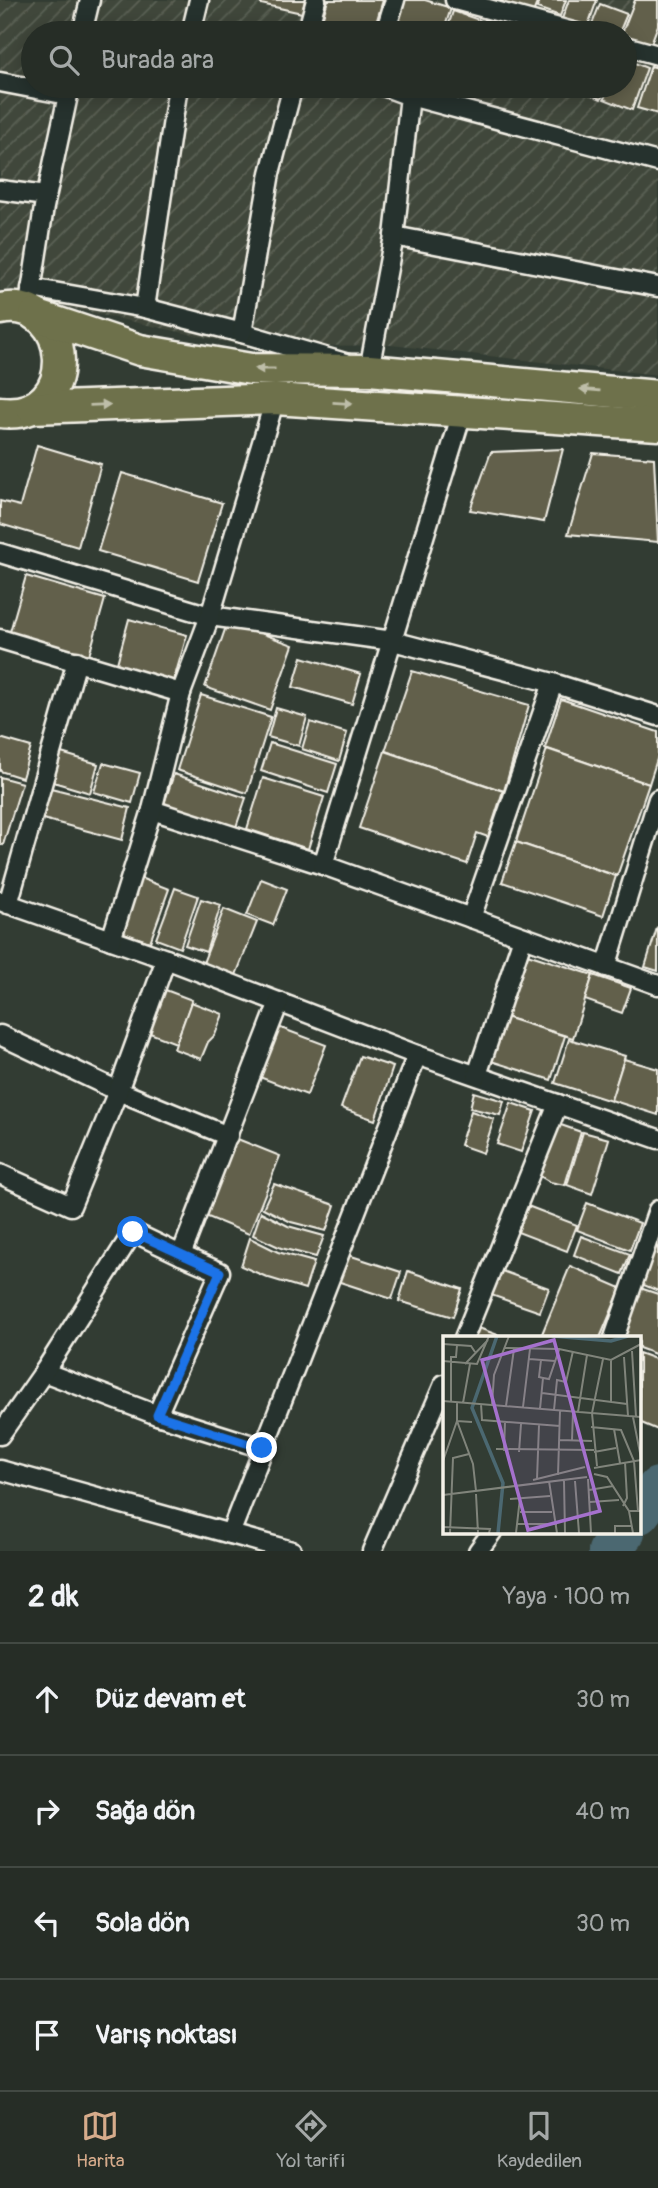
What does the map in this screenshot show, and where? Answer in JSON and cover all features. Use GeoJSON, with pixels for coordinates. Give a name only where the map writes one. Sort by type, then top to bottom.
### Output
{"type":"FeatureCollection","features":[{"type":"Feature","properties":{"kind":"main road"},"geometry":{"type":"LineString","coordinates":[[24,306],[140,349],[251,369],[369,370],[658,396]]}},
{"type":"Feature","properties":{"kind":"main road"},"geometry":{"type":"LineString","coordinates":[[24,306],[49,328],[58,344],[61,363],[57,381],[47,397],[32,408]]}},
{"type":"Feature","properties":{"kind":"main road"},"geometry":{"type":"LineString","coordinates":[[0,412],[12,414],[32,408],[275,399],[658,425]]}},
{"type":"Feature","properties":{"kind":"street"},"geometry":{"type":"LineString","coordinates":[[85,21],[90,0]]}},
{"type":"Feature","properties":{"kind":"street"},"geometry":{"type":"LineString","coordinates":[[194,21],[199,0]]}},
{"type":"Feature","properties":{"kind":"street"},"geometry":{"type":"LineString","coordinates":[[310,21],[316,0]]}},
{"type":"Feature","properties":{"kind":"street"},"geometry":{"type":"LineString","coordinates":[[389,21],[395,0]]}},
{"type":"Feature","properties":{"kind":"street"},"geometry":{"type":"LineString","coordinates":[[455,0],[533,21]]}},
{"type":"Feature","properties":{"kind":"street"},"geometry":{"type":"LineString","coordinates":[[637,49],[658,55]]}},
{"type":"Feature","properties":{"kind":"street"},"geometry":{"type":"LineString","coordinates":[[0,82],[21,84]]}},
{"type":"Feature","properties":{"kind":"street"},"geometry":{"type":"LineString","coordinates":[[67,98],[24,306],[145,308],[242,332],[369,370],[394,236],[410,98]]}},
{"type":"Feature","properties":{"kind":"street"},"geometry":{"type":"LineString","coordinates":[[145,308],[176,98]]}},
{"type":"Feature","properties":{"kind":"street"},"geometry":{"type":"LineString","coordinates":[[242,332],[270,173],[290,98]]}},
{"type":"Feature","properties":{"kind":"street"},"geometry":{"type":"LineString","coordinates":[[418,98],[658,162]]}},
{"type":"Feature","properties":{"kind":"street"},"geometry":{"type":"LineString","coordinates":[[0,190],[46,196]]}},
{"type":"Feature","properties":{"kind":"street"},"geometry":{"type":"LineString","coordinates":[[394,236],[657,285]]}},
{"type":"Feature","properties":{"kind":"street"},"geometry":{"type":"LineString","coordinates":[[111,940],[152,810],[181,693],[210,617],[275,399]]}},
{"type":"Feature","properties":{"kind":"street"},"geometry":{"type":"LineString","coordinates":[[323,865],[463,411]]}},
{"type":"Feature","properties":{"kind":"street"},"geometry":{"type":"LineString","coordinates":[[0,553],[210,617],[393,641],[553,683],[658,716]]}},
{"type":"Feature","properties":{"kind":"street"},"geometry":{"type":"LineString","coordinates":[[0,639],[181,693]]}},
{"type":"Feature","properties":{"kind":"street"},"geometry":{"type":"LineString","coordinates":[[78,661],[4,903],[166,959],[416,1055],[658,1139]]}},
{"type":"Feature","properties":{"kind":"street"},"geometry":{"type":"LineString","coordinates":[[471,918],[553,683]]}},
{"type":"Feature","properties":{"kind":"street"},"geometry":{"type":"LineString","coordinates":[[606,967],[658,799]]}},
{"type":"Feature","properties":{"kind":"street"},"geometry":{"type":"LineString","coordinates":[[152,810],[323,865],[658,985]]}},
{"type":"Feature","properties":{"kind":"street"},"geometry":{"type":"LineString","coordinates":[[477,1075],[523,937]]}},
{"type":"Feature","properties":{"kind":"street"},"geometry":{"type":"LineString","coordinates":[[0,1174],[71,1206],[118,1091],[166,959]]}},
{"type":"Feature","properties":{"kind":"street"},"geometry":{"type":"LineString","coordinates":[[181,1255],[279,1002]]}},
{"type":"Feature","properties":{"kind":"street"},"geometry":{"type":"LineString","coordinates":[[0,1035],[118,1091],[228,1136]]}},
{"type":"Feature","properties":{"kind":"street"},"geometry":{"type":"LineString","coordinates":[[230,1534],[416,1055]]}},
{"type":"Feature","properties":{"kind":"street"},"geometry":{"type":"LineString","coordinates":[[465,1336],[558,1104]]}},
{"type":"Feature","properties":{"kind":"street"},"geometry":{"type":"LineString","coordinates":[[615,1336],[658,1210]]}},
{"type":"Feature","properties":{"kind":"street"},"geometry":{"type":"LineString","coordinates":[[0,1435],[44,1372],[133,1232],[220,1272],[157,1415]]}},
{"type":"Feature","properties":{"kind":"street"},"geometry":{"type":"LineString","coordinates":[[44,1372],[157,1415],[262,1448]]}},
{"type":"Feature","properties":{"kind":"street"},"geometry":{"type":"LineString","coordinates":[[372,1551],[443,1386]]}},
{"type":"Feature","properties":{"kind":"street"},"geometry":{"type":"LineString","coordinates":[[0,1471],[292,1551]]}},
{"type":"Feature","properties":{"kind":"street"},"geometry":{"type":"LineString","coordinates":[[478,1551],[491,1534]]}},
{"type":"Feature","properties":{"kind":"shaded area"},"geometry":{"type":"Polygon","coordinates":[[[0,0],[658,0],[658,375],[391,345],[249,347],[0,293],[0,0]]]}},
{"type":"Feature","properties":{"kind":"building"},"geometry":{"type":"Polygon","coordinates":[[[262,0],[305,0],[302,13],[261,4],[262,0]]]}},
{"type":"Feature","properties":{"kind":"building"},"geometry":{"type":"Polygon","coordinates":[[[328,0],[383,0],[377,21],[322,21],[328,0]]]}},
{"type":"Feature","properties":{"kind":"building"},"geometry":{"type":"Polygon","coordinates":[[[404,0],[425,0],[451,8],[447,21],[398,21],[404,0]]]}},
{"type":"Feature","properties":{"kind":"building"},"geometry":{"type":"Polygon","coordinates":[[[496,0],[538,0],[533,13],[496,0]]]}},
{"type":"Feature","properties":{"kind":"building"},"geometry":{"type":"Polygon","coordinates":[[[540,0],[566,0],[560,16],[537,8],[540,0]]]}},
{"type":"Feature","properties":{"kind":"building"},"geometry":{"type":"Polygon","coordinates":[[[569,0],[597,0],[590,21],[562,19],[569,0]]]}},
{"type":"Feature","properties":{"kind":"building"},"geometry":{"type":"Polygon","coordinates":[[[635,0],[658,0],[658,25],[650,46],[637,41],[637,21],[627,21],[635,0]]]}},
{"type":"Feature","properties":{"kind":"building"},"geometry":{"type":"Polygon","coordinates":[[[600,4],[627,14],[624,21],[593,21],[600,4]]]}},
{"type":"Feature","properties":{"kind":"building"},"geometry":{"type":"Polygon","coordinates":[[[453,11],[482,21],[450,21],[453,11]]]}},
{"type":"Feature","properties":{"kind":"building"},"geometry":{"type":"Polygon","coordinates":[[[637,64],[647,68],[637,96],[637,64]]]}},
{"type":"Feature","properties":{"kind":"building"},"geometry":{"type":"Polygon","coordinates":[[[651,66],[658,68],[658,114],[637,108],[651,66]]]}},
{"type":"Feature","properties":{"kind":"building"},"geometry":{"type":"Polygon","coordinates":[[[604,98],[636,98],[632,110],[604,98]]]}},
{"type":"Feature","properties":{"kind":"building"},"geometry":{"type":"Polygon","coordinates":[[[37,445],[101,464],[78,547],[0,524],[0,501],[20,506],[37,445]]]}},
{"type":"Feature","properties":{"kind":"building"},"geometry":{"type":"Polygon","coordinates":[[[563,449],[544,522],[470,510],[491,452],[563,449]]]}},
{"type":"Feature","properties":{"kind":"building"},"geometry":{"type":"Polygon","coordinates":[[[593,453],[654,458],[658,542],[568,534],[593,453]]]}},
{"type":"Feature","properties":{"kind":"building"},"geometry":{"type":"Polygon","coordinates":[[[122,473],[222,503],[198,581],[98,551],[122,473]]]}},
{"type":"Feature","properties":{"kind":"building"},"geometry":{"type":"Polygon","coordinates":[[[26,576],[105,599],[88,659],[9,635],[26,576]]]}},
{"type":"Feature","properties":{"kind":"building"},"geometry":{"type":"Polygon","coordinates":[[[129,619],[187,635],[173,683],[116,667],[129,619]]]}},
{"type":"Feature","properties":{"kind":"building"},"geometry":{"type":"Polygon","coordinates":[[[228,621],[293,645],[270,710],[205,687],[228,621]]]}},
{"type":"Feature","properties":{"kind":"building"},"geometry":{"type":"Polygon","coordinates":[[[302,657],[361,674],[352,704],[293,687],[302,657]]]}},
{"type":"Feature","properties":{"kind":"building"},"geometry":{"type":"Polygon","coordinates":[[[412,671],[529,705],[504,791],[385,751],[412,671]]]}},
{"type":"Feature","properties":{"kind":"building"},"geometry":{"type":"Polygon","coordinates":[[[201,695],[271,717],[247,793],[177,770],[201,695]]]}},
{"type":"Feature","properties":{"kind":"building"},"geometry":{"type":"Polygon","coordinates":[[[561,699],[658,732],[658,756],[649,784],[545,748],[561,699]]]}},
{"type":"Feature","properties":{"kind":"building"},"geometry":{"type":"Polygon","coordinates":[[[276,708],[307,717],[299,746],[268,737],[276,708]]]}},
{"type":"Feature","properties":{"kind":"building"},"geometry":{"type":"Polygon","coordinates":[[[310,722],[347,733],[339,761],[302,749],[310,722]]]}},
{"type":"Feature","properties":{"kind":"building"},"geometry":{"type":"Polygon","coordinates":[[[0,738],[31,747],[22,778],[0,771],[0,738]]]}},
{"type":"Feature","properties":{"kind":"building"},"geometry":{"type":"Polygon","coordinates":[[[270,743],[337,764],[328,793],[261,771],[270,743]]]}},
{"type":"Feature","properties":{"kind":"building"},"geometry":{"type":"Polygon","coordinates":[[[547,749],[649,784],[617,876],[516,842],[547,749]]]}},
{"type":"Feature","properties":{"kind":"building"},"geometry":{"type":"Polygon","coordinates":[[[385,751],[503,791],[488,837],[477,833],[467,864],[359,828],[385,751]]]}},
{"type":"Feature","properties":{"kind":"building"},"geometry":{"type":"Polygon","coordinates":[[[58,752],[98,764],[90,793],[50,781],[58,752]]]}},
{"type":"Feature","properties":{"kind":"building"},"geometry":{"type":"Polygon","coordinates":[[[103,763],[140,773],[132,803],[94,792],[103,763]]]}},
{"type":"Feature","properties":{"kind":"building"},"geometry":{"type":"Polygon","coordinates":[[[174,774],[246,798],[234,833],[162,810],[174,774]]]}},
{"type":"Feature","properties":{"kind":"building"},"geometry":{"type":"Polygon","coordinates":[[[0,777],[22,783],[3,845],[0,844],[0,777]]]}},
{"type":"Feature","properties":{"kind":"building"},"geometry":{"type":"Polygon","coordinates":[[[263,778],[324,797],[308,849],[247,829],[263,778]]]}},
{"type":"Feature","properties":{"kind":"building"},"geometry":{"type":"Polygon","coordinates":[[[47,787],[130,808],[122,840],[39,818],[47,787]]]}},
{"type":"Feature","properties":{"kind":"building"},"geometry":{"type":"Polygon","coordinates":[[[516,842],[616,876],[603,916],[502,882],[516,842]]]}},
{"type":"Feature","properties":{"kind":"building"},"geometry":{"type":"Polygon","coordinates":[[[140,878],[169,889],[150,942],[121,932],[140,878]]]}},
{"type":"Feature","properties":{"kind":"building"},"geometry":{"type":"Polygon","coordinates":[[[261,879],[287,889],[273,925],[247,915],[261,879]]]}},
{"type":"Feature","properties":{"kind":"building"},"geometry":{"type":"Polygon","coordinates":[[[175,888],[198,896],[180,948],[156,939],[175,888]]]}},
{"type":"Feature","properties":{"kind":"building"},"geometry":{"type":"Polygon","coordinates":[[[201,899],[221,905],[206,952],[185,945],[201,899]]]}},
{"type":"Feature","properties":{"kind":"building"},"geometry":{"type":"Polygon","coordinates":[[[224,909],[257,922],[236,975],[203,963],[224,909]]]}},
{"type":"Feature","properties":{"kind":"building"},"geometry":{"type":"Polygon","coordinates":[[[658,929],[658,971],[645,967],[658,929]]]}},
{"type":"Feature","properties":{"kind":"building"},"geometry":{"type":"Polygon","coordinates":[[[524,953],[593,975],[573,1038],[505,1017],[524,953]]]}},
{"type":"Feature","properties":{"kind":"building"},"geometry":{"type":"Polygon","coordinates":[[[593,975],[631,988],[622,1013],[585,1000],[593,975]]]}},
{"type":"Feature","properties":{"kind":"building"},"geometry":{"type":"Polygon","coordinates":[[[163,989],[192,1000],[176,1043],[147,1032],[163,989]]]}},
{"type":"Feature","properties":{"kind":"building"},"geometry":{"type":"Polygon","coordinates":[[[191,1002],[223,1014],[201,1059],[174,1049],[191,1002]]]}},
{"type":"Feature","properties":{"kind":"building"},"geometry":{"type":"Polygon","coordinates":[[[505,1017],[565,1036],[551,1080],[491,1061],[505,1017]]]}},
{"type":"Feature","properties":{"kind":"building"},"geometry":{"type":"Polygon","coordinates":[[[273,1025],[326,1045],[307,1095],[254,1075],[273,1025]]]}},
{"type":"Feature","properties":{"kind":"building"},"geometry":{"type":"Polygon","coordinates":[[[569,1039],[625,1056],[611,1101],[555,1083],[569,1039]]]}},
{"type":"Feature","properties":{"kind":"building"},"geometry":{"type":"Polygon","coordinates":[[[360,1056],[393,1067],[375,1120],[341,1108],[360,1056]]]}},
{"type":"Feature","properties":{"kind":"building"},"geometry":{"type":"Polygon","coordinates":[[[624,1059],[658,1069],[658,1115],[611,1100],[624,1059]]]}},
{"type":"Feature","properties":{"kind":"building"},"geometry":{"type":"Polygon","coordinates":[[[474,1092],[504,1101],[500,1115],[470,1108],[474,1092]]]}},
{"type":"Feature","properties":{"kind":"building"},"geometry":{"type":"Polygon","coordinates":[[[511,1103],[535,1111],[521,1152],[497,1144],[511,1103]]]}},
{"type":"Feature","properties":{"kind":"building"},"geometry":{"type":"Polygon","coordinates":[[[471,1111],[494,1119],[483,1153],[460,1145],[471,1111]]]}},
{"type":"Feature","properties":{"kind":"building"},"geometry":{"type":"Polygon","coordinates":[[[558,1124],[581,1132],[565,1185],[550,1182],[540,1176],[558,1124]]]}},
{"type":"Feature","properties":{"kind":"building"},"geometry":{"type":"Polygon","coordinates":[[[583,1132],[609,1139],[592,1194],[567,1185],[583,1132]]]}},
{"type":"Feature","properties":{"kind":"building"},"geometry":{"type":"Polygon","coordinates":[[[235,1138],[280,1156],[249,1234],[203,1215],[235,1138]]]}},
{"type":"Feature","properties":{"kind":"building"},"geometry":{"type":"Polygon","coordinates":[[[274,1184],[335,1205],[326,1231],[291,1222],[263,1208],[274,1184]]]}},
{"type":"Feature","properties":{"kind":"building"},"geometry":{"type":"Polygon","coordinates":[[[587,1203],[640,1223],[630,1250],[577,1230],[587,1203]]]}},
{"type":"Feature","properties":{"kind":"building"},"geometry":{"type":"Polygon","coordinates":[[[525,1205],[577,1225],[567,1251],[515,1231],[525,1205]]]}},
{"type":"Feature","properties":{"kind":"building"},"geometry":{"type":"Polygon","coordinates":[[[261,1212],[288,1226],[324,1236],[316,1257],[281,1248],[253,1235],[261,1212]]]}},
{"type":"Feature","properties":{"kind":"building"},"geometry":{"type":"Polygon","coordinates":[[[581,1236],[630,1254],[622,1274],[574,1255],[581,1236]]]}},
{"type":"Feature","properties":{"kind":"building"},"geometry":{"type":"Polygon","coordinates":[[[250,1238],[278,1252],[314,1262],[305,1289],[241,1266],[250,1238]]]}},
{"type":"Feature","properties":{"kind":"building"},"geometry":{"type":"Polygon","coordinates":[[[658,1240],[658,1291],[639,1283],[658,1240]]]}},
{"type":"Feature","properties":{"kind":"building"},"geometry":{"type":"Polygon","coordinates":[[[342,1253],[401,1272],[392,1299],[334,1280],[342,1253]]]}},
{"type":"Feature","properties":{"kind":"building"},"geometry":{"type":"Polygon","coordinates":[[[570,1266],[621,1288],[601,1336],[541,1336],[570,1266]]]}},
{"type":"Feature","properties":{"kind":"building"},"geometry":{"type":"Polygon","coordinates":[[[499,1270],[549,1288],[540,1312],[491,1295],[499,1270]]]}},
{"type":"Feature","properties":{"kind":"building"},"geometry":{"type":"Polygon","coordinates":[[[408,1271],[462,1289],[453,1317],[399,1301],[408,1271]]]}},
{"type":"Feature","properties":{"kind":"building"},"geometry":{"type":"Polygon","coordinates":[[[640,1288],[658,1294],[658,1355],[640,1348],[640,1336],[623,1336],[640,1288]]]}},
{"type":"Feature","properties":{"kind":"building"},"geometry":{"type":"Polygon","coordinates":[[[476,1327],[501,1336],[474,1336],[476,1327]]]}},
{"type":"Feature","properties":{"kind":"building"},"geometry":{"type":"Polygon","coordinates":[[[640,1353],[658,1360],[658,1430],[640,1422],[640,1353]]]}},
{"type":"Feature","properties":{"kind":"waterway"},"geometry":{"type":"LineString","coordinates":[[640,1512],[658,1488]]}},
{"type":"Feature","properties":{"kind":"waterway"},"geometry":{"type":"LineString","coordinates":[[609,1551],[622,1534]]}},
{"type":"Feature","properties":{"kind":"route"},"geometry":{"type":"LineString","coordinates":[[133,1232],[220,1272],[157,1415],[262,1448]]}}]}
